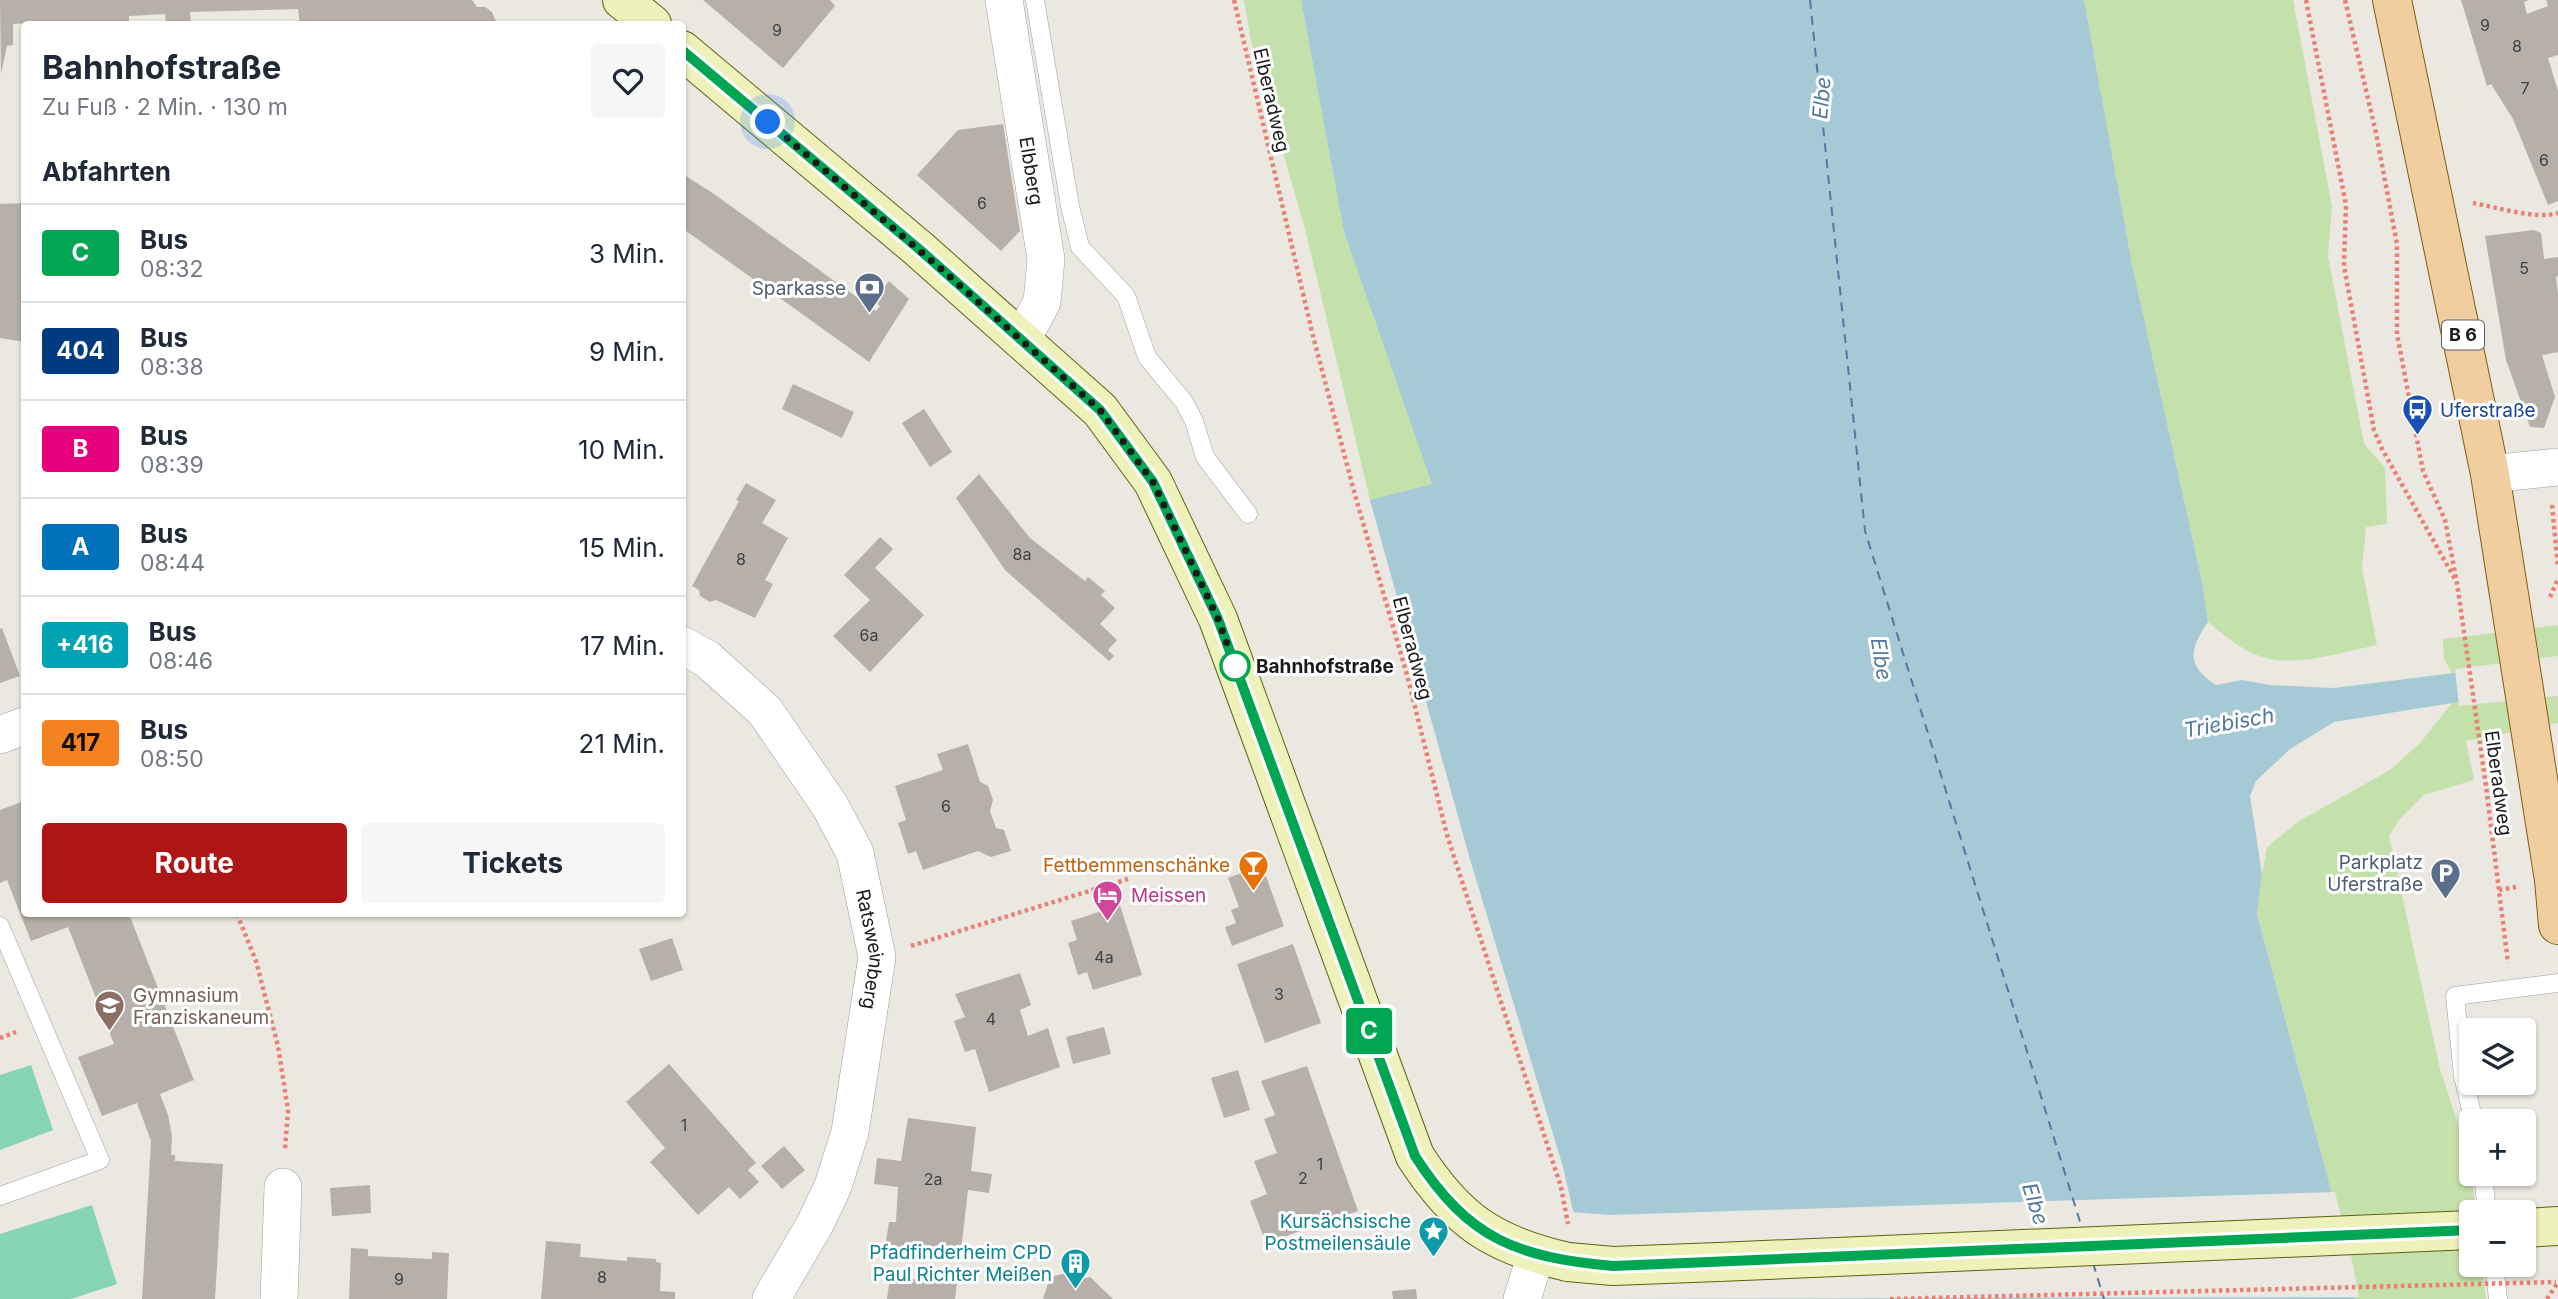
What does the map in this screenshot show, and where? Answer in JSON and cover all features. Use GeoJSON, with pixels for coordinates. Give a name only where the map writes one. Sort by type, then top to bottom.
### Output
{"type":"FeatureCollection","features":[{"type":"Feature","properties":{"kind":"main road"},"geometry":{"type":"LineString","coordinates":[[622,0],[648,21]]}},
{"type":"Feature","properties":{"kind":"main road","name":"B 6"},"geometry":{"type":"LineString","coordinates":[[2392,0],[2490,474],[2554,880],[2558,925]]}},
{"type":"Feature","properties":{"kind":"main road"},"geometry":{"type":"LineString","coordinates":[[686,53],[1022,339],[1100,410],[1153,482],[1218,619],[1415,1156],[1435,1187],[1473,1224],[1503,1243],[1558,1251],[1613,1266],[2459,1231]]}},
{"type":"Feature","properties":{"kind":"main road"},"geometry":{"type":"LineString","coordinates":[[2536,1227],[2558,1226]]}},
{"type":"Feature","properties":{"kind":"street","name":"Elbberg"},"geometry":{"type":"LineString","coordinates":[[1004,0],[1046,259],[1042,302],[1022,339]]}},
{"type":"Feature","properties":{"kind":"street"},"geometry":{"type":"LineString","coordinates":[[2490,474],[2556,481]]}},
{"type":"Feature","properties":{"kind":"street","name":"Ratsweinberg"},"geometry":{"type":"LineString","coordinates":[[686,647],[707,659],[765,711],[830,806],[855,853],[877,957],[850,1132],[833,1186],[820,1215],[771,1299]]}},
{"type":"Feature","properties":{"kind":"street"},"geometry":{"type":"LineString","coordinates":[[0,735],[21,727]]}},
{"type":"Feature","properties":{"kind":"street"},"geometry":{"type":"LineString","coordinates":[[279,1299],[283,1187]]}},
{"type":"Feature","properties":{"kind":"street"},"geometry":{"type":"LineString","coordinates":[[1522,1299],[1558,1251]]}},
{"type":"Feature","properties":{"kind":"lane"},"geometry":{"type":"LineString","coordinates":[[1035,0],[1070,206],[1080,247],[1126,296],[1147,357],[1184,402],[1194,421],[1205,457],[1248,514]]}},
{"type":"Feature","properties":{"kind":"lane"},"geometry":{"type":"LineString","coordinates":[[0,926],[100,1160],[0,1196]]}},
{"type":"Feature","properties":{"kind":"lane"},"geometry":{"type":"LineString","coordinates":[[2471,1109],[2463,1076],[2455,996],[2558,983]]}},
{"type":"Feature","properties":{"kind":"lane"},"geometry":{"type":"LineString","coordinates":[[2495,1277],[2497,1299]]}},
{"type":"Feature","properties":{"kind":"path","name":"Elberadweg"},"geometry":{"type":"LineString","coordinates":[[1234,0],[1313,336],[1407,675],[1447,835],[1561,1187],[1558,1251]]}},
{"type":"Feature","properties":{"kind":"path"},"geometry":{"type":"LineString","coordinates":[[2306,0],[2346,205],[2344,266],[2374,430],[2457,583]]}},
{"type":"Feature","properties":{"kind":"path","name":"Elberadweg"},"geometry":{"type":"LineString","coordinates":[[2345,0],[2376,133],[2397,244],[2397,334],[2423,471],[2445,520],[2457,583],[2511,988]]}},
{"type":"Feature","properties":{"kind":"path"},"geometry":{"type":"LineString","coordinates":[[2434,197],[2527,213],[2552,216],[2558,214]]}},
{"type":"Feature","properties":{"kind":"path"},"geometry":{"type":"LineString","coordinates":[[2556,481],[2552,503],[2558,567]]}},
{"type":"Feature","properties":{"kind":"path"},"geometry":{"type":"LineString","coordinates":[[877,957],[1128,879]]}},
{"type":"Feature","properties":{"kind":"path"},"geometry":{"type":"LineString","coordinates":[[238,917],[256,961],[278,1046],[288,1110],[283,1187]]}},
{"type":"Feature","properties":{"kind":"path"},"geometry":{"type":"LineString","coordinates":[[1890,1299],[2557,1282]]}},
{"type":"Feature","properties":{"kind":"path"},"geometry":{"type":"LineString","coordinates":[[2547,1299],[2557,1282]]}},
{"type":"Feature","properties":{"kind":"green space"},"geometry":{"type":"Polygon","coordinates":[[[1244,0],[1301,0],[1344,232],[1433,485],[1370,500],[1305,229],[1251,41],[1244,0]]]}},
{"type":"Feature","properties":{"kind":"green space"},"geometry":{"type":"Polygon","coordinates":[[[2084,0],[2293,0],[2332,206],[2328,256],[2364,444],[2385,468],[2387,524],[2366,527],[2362,568],[2377,645],[2311,659],[2278,660],[2248,651],[2208,622],[2202,582],[2132,264],[2084,0]]]}},
{"type":"Feature","properties":{"kind":"green space"},"geometry":{"type":"Polygon","coordinates":[[[2558,625],[2558,660],[2452,673],[2444,659],[2443,639],[2558,625]]]}},
{"type":"Feature","properties":{"kind":"green space"},"geometry":{"type":"Polygon","coordinates":[[[2558,693],[2558,723],[2466,741],[2474,780],[2424,795],[2399,820],[2389,836],[2440,1069],[2459,1127],[2459,1186],[2473,1186],[2474,1200],[2459,1200],[2459,1277],[2483,1277],[2486,1299],[2355,1299],[2349,1261],[2257,914],[2262,874],[2267,848],[2273,842],[2299,821],[2390,770],[2421,742],[2452,703],[2558,693]]]}},
{"type":"Feature","properties":{"kind":"green space"},"geometry":{"type":"Polygon","coordinates":[[[31,1065],[53,1130],[0,1150],[0,1075],[31,1065]]]}},
{"type":"Feature","properties":{"kind":"green space"},"geometry":{"type":"Polygon","coordinates":[[[92,1205],[117,1284],[71,1299],[0,1299],[0,1234],[92,1205]]]}},
{"type":"Feature","properties":{"kind":"water"},"geometry":{"type":"Polygon","coordinates":[[[1301,0],[2084,0],[2132,264],[2202,582],[2208,622],[2194,649],[2195,664],[2199,671],[2216,685],[2242,680],[2270,685],[2334,688],[2558,660],[2558,693],[2452,703],[2334,722],[2290,749],[2256,781],[2250,796],[2262,874],[2257,914],[2349,1261],[2355,1299],[1593,1299],[1563,1167],[1469,856],[1370,500],[1432,484],[1344,232],[1301,0]]]}},
{"type":"Feature","properties":{"kind":"pier"},"geometry":{"type":"Polygon","coordinates":[[[2558,656],[2558,696],[2459,706],[2455,669],[2558,656]]]}},
{"type":"Feature","properties":{"kind":"pier"},"geometry":{"type":"Polygon","coordinates":[[[2335,1192],[2359,1297],[1589,1299],[1570,1212],[1610,1215],[2335,1192]]]}},
{"type":"Feature","properties":{"kind":"building"},"geometry":{"type":"Polygon","coordinates":[[[0,0],[472,0],[477,7],[485,7],[492,12],[496,21],[300,21],[298,9],[190,12],[191,21],[166,21],[165,14],[129,16],[129,21],[21,21],[21,24],[13,24],[13,45],[7,46],[1,74],[0,0]]]}},
{"type":"Feature","properties":{"kind":"building"},"geometry":{"type":"Polygon","coordinates":[[[703,0],[830,0],[835,6],[783,68],[703,0]]]}},
{"type":"Feature","properties":{"kind":"building"},"geometry":{"type":"Polygon","coordinates":[[[2461,0],[2529,0],[2524,2],[2527,14],[2548,6],[2546,0],[2558,0],[2558,55],[2548,58],[2558,91],[2558,201],[2548,205],[2513,119],[2491,84],[2487,86],[2461,0]]]}},
{"type":"Feature","properties":{"kind":"building"},"geometry":{"type":"Polygon","coordinates":[[[1003,124],[1020,231],[1001,251],[917,175],[958,130],[1003,124]]]}},
{"type":"Feature","properties":{"kind":"building"},"geometry":{"type":"Polygon","coordinates":[[[686,176],[876,311],[880,306],[873,300],[889,281],[909,299],[869,362],[686,231],[686,176]]]}},
{"type":"Feature","properties":{"kind":"building"},"geometry":{"type":"Polygon","coordinates":[[[21,203],[21,342],[0,338],[0,204],[21,203]]]}},
{"type":"Feature","properties":{"kind":"building"},"geometry":{"type":"Polygon","coordinates":[[[2534,230],[2541,233],[2544,259],[2558,257],[2558,352],[2542,355],[2555,397],[2544,428],[2530,427],[2506,360],[2485,236],[2534,230]]]}},
{"type":"Feature","properties":{"kind":"building"},"geometry":{"type":"Polygon","coordinates":[[[793,384],[854,412],[842,438],[782,409],[793,384]]]}},
{"type":"Feature","properties":{"kind":"building"},"geometry":{"type":"Polygon","coordinates":[[[924,409],[952,452],[930,467],[902,423],[924,409]]]}},
{"type":"Feature","properties":{"kind":"building"},"geometry":{"type":"Polygon","coordinates":[[[979,474],[1030,538],[1085,581],[1088,577],[1105,591],[1101,595],[1115,608],[1100,624],[1117,640],[1108,650],[1114,656],[1109,661],[1005,570],[956,498],[979,474]]]}},
{"type":"Feature","properties":{"kind":"building"},"geometry":{"type":"Polygon","coordinates":[[[746,483],[776,500],[762,523],[788,538],[765,580],[773,584],[755,618],[716,600],[710,602],[700,596],[699,590],[692,586],[739,501],[736,500],[746,483]]]}},
{"type":"Feature","properties":{"kind":"building"},"geometry":{"type":"Polygon","coordinates":[[[880,537],[893,549],[875,568],[924,615],[870,672],[833,636],[870,600],[844,575],[880,537]]]}},
{"type":"Feature","properties":{"kind":"building"},"geometry":{"type":"Polygon","coordinates":[[[2,628],[20,676],[0,683],[0,629],[2,628]]]}},
{"type":"Feature","properties":{"kind":"building"},"geometry":{"type":"Polygon","coordinates":[[[968,744],[980,782],[988,786],[993,800],[990,811],[996,828],[1004,830],[1011,851],[991,857],[978,851],[923,870],[916,851],[908,854],[898,823],[906,820],[895,786],[943,770],[937,754],[968,744]]]}},
{"type":"Feature","properties":{"kind":"building"},"geometry":{"type":"Polygon","coordinates":[[[21,802],[21,916],[7,880],[0,883],[0,810],[21,802]]]}},
{"type":"Feature","properties":{"kind":"building","name":"Fettbemmenschänke"},"geometry":{"type":"Polygon","coordinates":[[[1262,865],[1284,926],[1232,946],[1225,927],[1236,923],[1231,910],[1239,907],[1228,878],[1262,865]]]}},
{"type":"Feature","properties":{"kind":"building"},"geometry":{"type":"Polygon","coordinates":[[[1120,905],[1142,975],[1093,990],[1087,972],[1078,975],[1068,943],[1077,940],[1071,921],[1120,905]]]}},
{"type":"Feature","properties":{"kind":"building"},"geometry":{"type":"Polygon","coordinates":[[[22,917],[130,917],[194,1080],[160,1094],[172,1136],[171,1155],[175,1155],[175,1161],[223,1164],[215,1299],[142,1299],[151,1141],[137,1103],[102,1116],[78,1057],[114,1044],[68,927],[31,941],[22,917]]]}},
{"type":"Feature","properties":{"kind":"building"},"geometry":{"type":"Polygon","coordinates":[[[672,938],[683,970],[651,981],[639,949],[672,938]]]}},
{"type":"Feature","properties":{"kind":"building"},"geometry":{"type":"Polygon","coordinates":[[[1293,944],[1321,1023],[1265,1043],[1237,964],[1293,944]]]}},
{"type":"Feature","properties":{"kind":"building"},"geometry":{"type":"Polygon","coordinates":[[[1020,973],[1031,1005],[1020,1010],[1028,1036],[1048,1028],[1060,1067],[989,1092],[975,1049],[965,1052],[954,1021],[965,1017],[955,994],[1020,973]]]}},
{"type":"Feature","properties":{"kind":"building"},"geometry":{"type":"Polygon","coordinates":[[[1104,1027],[1111,1054],[1073,1064],[1066,1037],[1104,1027]]]}},
{"type":"Feature","properties":{"kind":"building"},"geometry":{"type":"Polygon","coordinates":[[[669,1064],[756,1163],[748,1170],[759,1182],[740,1199],[729,1187],[698,1215],[650,1162],[665,1148],[626,1102],[669,1064]]]}},
{"type":"Feature","properties":{"kind":"building"},"geometry":{"type":"Polygon","coordinates":[[[1307,1066],[1358,1211],[1266,1243],[1250,1201],[1267,1194],[1254,1161],[1277,1153],[1264,1119],[1275,1115],[1261,1081],[1307,1066]]]}},
{"type":"Feature","properties":{"kind":"building"},"geometry":{"type":"Polygon","coordinates":[[[1238,1070],[1250,1110],[1224,1118],[1211,1078],[1238,1070]]]}},
{"type":"Feature","properties":{"kind":"building"},"geometry":{"type":"Polygon","coordinates":[[[908,1118],[976,1127],[971,1171],[992,1174],[989,1193],[968,1190],[960,1259],[885,1248],[889,1222],[896,1222],[898,1187],[874,1184],[877,1158],[901,1161],[908,1118]]]}},
{"type":"Feature","properties":{"kind":"building"},"geometry":{"type":"Polygon","coordinates":[[[784,1146],[805,1170],[782,1189],[761,1166],[784,1146]]]}},
{"type":"Feature","properties":{"kind":"building"},"geometry":{"type":"Polygon","coordinates":[[[370,1185],[371,1213],[332,1216],[330,1188],[370,1185]]]}},
{"type":"Feature","properties":{"kind":"building"},"geometry":{"type":"Polygon","coordinates":[[[546,1241],[581,1244],[580,1257],[627,1261],[627,1257],[656,1259],[656,1262],[661,1263],[660,1291],[675,1292],[675,1299],[541,1299],[546,1241]]]}},
{"type":"Feature","properties":{"kind":"building"},"geometry":{"type":"Polygon","coordinates":[[[351,1248],[368,1249],[368,1256],[432,1259],[432,1252],[449,1253],[447,1299],[349,1299],[351,1248]]]}},
{"type":"Feature","properties":{"kind":"building","name":"Pfadfinderheim CPD Paul Richter Meißen"},"geometry":{"type":"Polygon","coordinates":[[[1067,1273],[1071,1281],[1090,1277],[1113,1299],[1043,1299],[1050,1277],[1067,1273]]]}},
{"type":"Feature","properties":{"kind":"building"},"geometry":{"type":"Polygon","coordinates":[[[890,1277],[957,1283],[955,1299],[887,1299],[890,1277]]]}},
{"type":"Feature","properties":{"kind":"building"},"geometry":{"type":"Polygon","coordinates":[[[1416,1289],[1417,1299],[1393,1299],[1392,1291],[1416,1289]]]}},
{"type":"Feature","properties":{"kind":"ferry route"},"geometry":{"type":"LineString","coordinates":[[1810,0],[1865,531],[2082,1228]]}},
{"type":"Feature","properties":{"kind":"ferry route"},"geometry":{"type":"LineString","coordinates":[[2093,1263],[2104,1299]]}},
{"type":"Feature","properties":{"kind":"bus line","name":"C"},"geometry":{"type":"LineString","coordinates":[[686,53],[919,249],[1100,410],[1153,482],[1218,619],[1415,1156],[1435,1187],[1473,1224],[1503,1243],[1536,1255],[1569,1262],[1613,1266],[2459,1230]]}},
{"type":"Feature","properties":{"kind":"place","name":"Sparkasse"},"geometry":{"type":"Point","coordinates":[869,315]}},
{"type":"Feature","properties":{"kind":"place","name":"Uferstraße"},"geometry":{"type":"Point","coordinates":[2417,437]}},
{"type":"Feature","properties":{"kind":"place","name":"Bahnhofstraße"},"geometry":{"type":"Point","coordinates":[1235,666]}},
{"type":"Feature","properties":{"kind":"place","name":"Fettbemmenschänke"},"geometry":{"type":"Point","coordinates":[1253,892]}},
{"type":"Feature","properties":{"kind":"place","name":"Parkplatz Uferstraße"},"geometry":{"type":"Point","coordinates":[2446,900]}},
{"type":"Feature","properties":{"kind":"place","name":"Meissen"},"geometry":{"type":"Point","coordinates":[1108,922]}},
{"type":"Feature","properties":{"kind":"place","name":"Gymnasium Franziskaneum"},"geometry":{"type":"Point","coordinates":[110,1033]}},
{"type":"Feature","properties":{"kind":"place","name":"Kursächsische Postmeilensäule"},"geometry":{"type":"Point","coordinates":[1434,1259]}},
{"type":"Feature","properties":{"kind":"place","name":"Pfadfinderheim CPD Paul Richter Meißen"},"geometry":{"type":"Point","coordinates":[1075,1290]}},
{"type":"Feature","properties":{"kind":"route"},"geometry":{"type":"LineString","coordinates":[[768,122],[939,267],[1100,410],[1153,482],[1218,619],[1235,666]]}},
{"type":"Feature","properties":{"kind":"water label","name":"Elbe"},"geometry":{"type":"Point","coordinates":[1822,98]}},
{"type":"Feature","properties":{"kind":"water label","name":"Elbe"},"geometry":{"type":"Point","coordinates":[1881,659]}},
{"type":"Feature","properties":{"kind":"water label","name":"Triebisch"},"geometry":{"type":"Point","coordinates":[2229,723]}},
{"type":"Feature","properties":{"kind":"water label","name":"Elbe"},"geometry":{"type":"Point","coordinates":[2035,1204]}}]}
